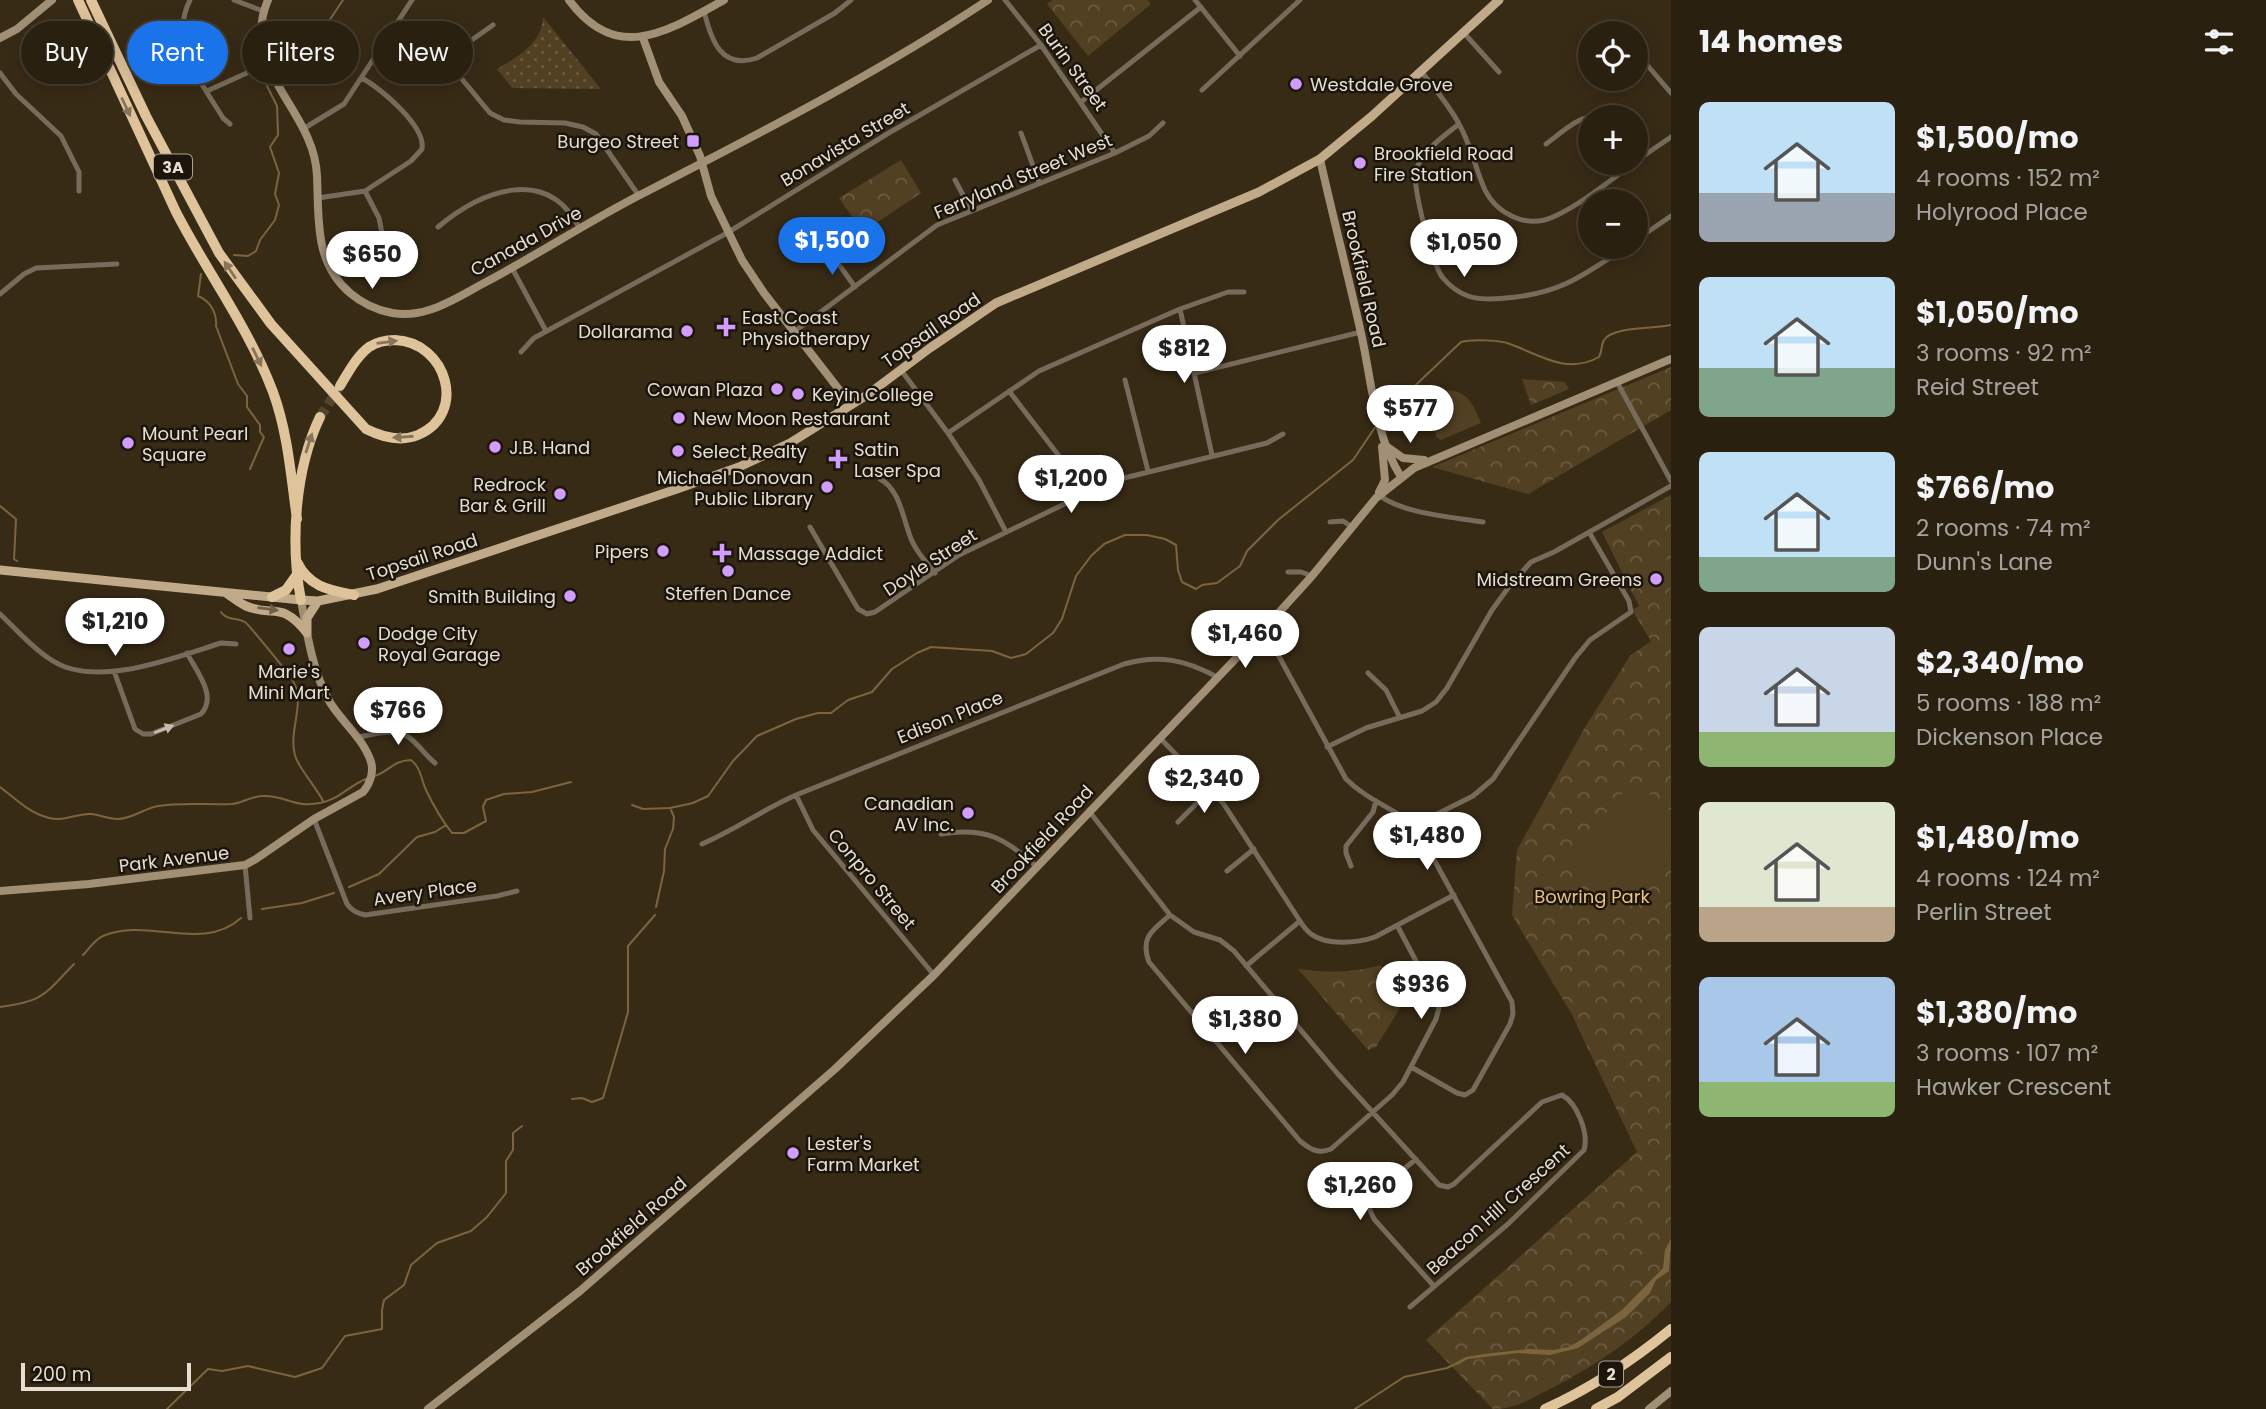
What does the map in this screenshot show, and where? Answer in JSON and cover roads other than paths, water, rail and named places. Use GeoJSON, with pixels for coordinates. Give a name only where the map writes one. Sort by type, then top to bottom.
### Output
{"type":"FeatureCollection","features":[{"type":"Feature","properties":{"kind":"highway","name":"3A"},"geometry":{"type":"LineString","coordinates":[[78,0],[176,212],[253,348],[273,393],[285,439],[297,519]]}},
{"type":"Feature","properties":{"kind":"highway","name":"3A"},"geometry":{"type":"LineString","coordinates":[[91,0],[146,117],[219,253],[271,324],[366,429],[400,439],[421,434],[437,422],[443,410],[443,373],[435,358],[428,351],[405,341],[376,343],[360,357],[340,386]]}},
{"type":"Feature","properties":{"kind":"highway"},"geometry":{"type":"LineString","coordinates":[[301,600],[296,558],[297,519],[307,447],[320,417]]}},
{"type":"Feature","properties":{"kind":"highway"},"geometry":{"type":"LineString","coordinates":[[296,558],[307,578],[316,585],[354,595]]}},
{"type":"Feature","properties":{"kind":"highway"},"geometry":{"type":"LineString","coordinates":[[272,597],[286,590],[297,575]]}},
{"type":"Feature","properties":{"kind":"highway","name":"2"},"geometry":{"type":"LineString","coordinates":[[1545,1409],[1604,1379],[1671,1329]]}},
{"type":"Feature","properties":{"kind":"highway","name":"2"},"geometry":{"type":"LineString","coordinates":[[1596,1409],[1618,1397],[1671,1357]]}},
{"type":"Feature","properties":{"kind":"main road","name":"Canada Drive"},"geometry":{"type":"LineString","coordinates":[[262,21],[268,0]]}},
{"type":"Feature","properties":{"kind":"main road"},"geometry":{"type":"LineString","coordinates":[[569,0],[598,30],[632,38],[643,37],[724,0]]}},
{"type":"Feature","properties":{"kind":"main road","name":"Canada Drive"},"geometry":{"type":"LineString","coordinates":[[278,84],[316,158],[318,229],[322,251],[331,272],[358,300],[374,309],[411,314],[447,303],[639,196],[873,73],[988,0]]}},
{"type":"Feature","properties":{"kind":"main road","name":"Topsail Road"},"geometry":{"type":"LineString","coordinates":[[0,570],[318,601],[354,595],[434,571],[739,467],[813,430],[996,303],[1259,192],[1320,159],[1499,0]]}},
{"type":"Feature","properties":{"kind":"main road"},"geometry":{"type":"LineString","coordinates":[[0,38],[18,29],[51,1]]}},
{"type":"Feature","properties":{"kind":"main road"},"geometry":{"type":"LineString","coordinates":[[643,37],[659,82],[682,116],[727,233],[764,293],[851,405]]}},
{"type":"Feature","properties":{"kind":"main road","name":"Brookfield Road"},"geometry":{"type":"LineString","coordinates":[[428,1409],[580,1291],[835,1069],[934,975],[1161,739],[1312,576],[1377,497],[1401,477],[1379,429],[1361,332],[1320,159]]}},
{"type":"Feature","properties":{"kind":"main road"},"geometry":{"type":"LineString","coordinates":[[1401,477],[1434,458],[1671,359]]}},
{"type":"Feature","properties":{"kind":"main road"},"geometry":{"type":"LineString","coordinates":[[1382,440],[1392,452],[1403,458],[1434,458]]}},
{"type":"Feature","properties":{"kind":"main road"},"geometry":{"type":"LineString","coordinates":[[1377,497],[1385,480],[1382,440]]}},
{"type":"Feature","properties":{"kind":"main road"},"geometry":{"type":"LineString","coordinates":[[224,592],[247,607],[282,611],[292,616],[307,632]]}},
{"type":"Feature","properties":{"kind":"main road"},"geometry":{"type":"LineString","coordinates":[[301,600],[319,677],[329,700],[358,737]]}},
{"type":"Feature","properties":{"kind":"main road"},"geometry":{"type":"LineString","coordinates":[[307,632],[307,618],[318,601]]}},
{"type":"Feature","properties":{"kind":"main road","name":"Park Avenue"},"geometry":{"type":"LineString","coordinates":[[0,891],[89,884],[244,865],[257,859],[314,819],[363,792],[369,785],[372,768],[358,737]]}},
{"type":"Feature","properties":{"kind":"main road"},"geometry":{"type":"LineString","coordinates":[[1649,1409],[1671,1391]]}},
{"type":"Feature","properties":{"kind":"street"},"geometry":{"type":"LineString","coordinates":[[190,0],[183,24],[184,46],[191,65],[223,118],[230,124]]}},
{"type":"Feature","properties":{"kind":"street"},"geometry":{"type":"LineString","coordinates":[[234,0],[263,12]]}},
{"type":"Feature","properties":{"kind":"street"},"geometry":{"type":"LineString","coordinates":[[401,21],[412,0]]}},
{"type":"Feature","properties":{"kind":"street"},"geometry":{"type":"LineString","coordinates":[[704,11],[718,48],[734,62],[746,62],[835,13],[851,0]]}},
{"type":"Feature","properties":{"kind":"street","name":"Burin Street"},"geometry":{"type":"LineString","coordinates":[[1005,0],[1041,45],[1115,153]]}},
{"type":"Feature","properties":{"kind":"street"},"geometry":{"type":"LineString","coordinates":[[1195,0],[1240,56]]}},
{"type":"Feature","properties":{"kind":"street"},"geometry":{"type":"LineString","coordinates":[[1286,0],[1293,7]]}},
{"type":"Feature","properties":{"kind":"street"},"geometry":{"type":"LineString","coordinates":[[1202,90],[1300,0]]}},
{"type":"Feature","properties":{"kind":"street"},"geometry":{"type":"LineString","coordinates":[[1081,102],[1201,7]]}},
{"type":"Feature","properties":{"kind":"street"},"geometry":{"type":"LineString","coordinates":[[473,39],[493,25]]}},
{"type":"Feature","properties":{"kind":"street"},"geometry":{"type":"LineString","coordinates":[[1464,32],[1499,72]]}},
{"type":"Feature","properties":{"kind":"street","name":"Bonavista Street"},"geometry":{"type":"LineString","coordinates":[[521,352],[531,340],[546,331],[727,233],[887,134],[1041,45]]}},
{"type":"Feature","properties":{"kind":"street"},"geometry":{"type":"LineString","coordinates":[[303,129],[344,104],[373,62]]}},
{"type":"Feature","properties":{"kind":"street"},"geometry":{"type":"LineString","coordinates":[[1648,65],[1671,93]]}},
{"type":"Feature","properties":{"kind":"street"},"geometry":{"type":"LineString","coordinates":[[1421,71],[1459,124],[1485,190],[1493,203],[1514,218],[1525,221],[1546,220],[1578,202]]}},
{"type":"Feature","properties":{"kind":"street"},"geometry":{"type":"LineString","coordinates":[[0,73],[16,94],[61,136],[79,172],[79,191]]}},
{"type":"Feature","properties":{"kind":"street"},"geometry":{"type":"LineString","coordinates":[[207,91],[242,75]]}},
{"type":"Feature","properties":{"kind":"street"},"geometry":{"type":"LineString","coordinates":[[318,198],[365,191],[411,161],[420,153],[423,145],[419,133],[395,104],[383,91],[362,78]]}},
{"type":"Feature","properties":{"kind":"street"},"geometry":{"type":"LineString","coordinates":[[466,84],[490,113],[504,120],[565,123],[583,127],[596,134],[639,196]]}},
{"type":"Feature","properties":{"kind":"street"},"geometry":{"type":"LineString","coordinates":[[1546,144],[1578,122]]}},
{"type":"Feature","properties":{"kind":"street","name":"Ferryland Street West"},"geometry":{"type":"LineString","coordinates":[[794,332],[937,225],[1115,153],[1149,136],[1163,123]]}},
{"type":"Feature","properties":{"kind":"street"},"geometry":{"type":"LineString","coordinates":[[1459,124],[1426,153],[1416,170],[1415,188],[1434,259],[1442,277],[1455,289],[1468,296],[1485,299],[1549,292],[1571,283],[1607,259]]}},
{"type":"Feature","properties":{"kind":"street"},"geometry":{"type":"LineString","coordinates":[[1021,133],[1039,182]]}},
{"type":"Feature","properties":{"kind":"street"},"geometry":{"type":"LineString","coordinates":[[1648,151],[1671,137]]}},
{"type":"Feature","properties":{"kind":"street"},"geometry":{"type":"LineString","coordinates":[[1598,189],[1615,175]]}},
{"type":"Feature","properties":{"kind":"street"},"geometry":{"type":"LineString","coordinates":[[955,180],[971,210]]}},
{"type":"Feature","properties":{"kind":"street"},"geometry":{"type":"LineString","coordinates":[[438,227],[477,200],[502,192],[523,190],[553,196],[580,229]]}},
{"type":"Feature","properties":{"kind":"street"},"geometry":{"type":"LineString","coordinates":[[365,191],[379,218],[383,238]]}},
{"type":"Feature","properties":{"kind":"street"},"geometry":{"type":"LineString","coordinates":[[1648,232],[1671,216]]}},
{"type":"Feature","properties":{"kind":"street"},"geometry":{"type":"LineString","coordinates":[[830,252],[855,287]]}},
{"type":"Feature","properties":{"kind":"street"},"geometry":{"type":"LineString","coordinates":[[0,294],[24,274],[36,268],[117,264]]}},
{"type":"Feature","properties":{"kind":"street"},"geometry":{"type":"LineString","coordinates":[[512,268],[546,331]]}},
{"type":"Feature","properties":{"kind":"street"},"geometry":{"type":"LineString","coordinates":[[948,433],[1039,371],[1180,309],[1228,292],[1244,292]]}},
{"type":"Feature","properties":{"kind":"street"},"geometry":{"type":"LineString","coordinates":[[1180,309],[1212,455]]}},
{"type":"Feature","properties":{"kind":"street"},"geometry":{"type":"LineString","coordinates":[[1195,373],[1361,332]]}},
{"type":"Feature","properties":{"kind":"street"},"geometry":{"type":"LineString","coordinates":[[901,370],[979,480],[1006,532]]}},
{"type":"Feature","properties":{"kind":"street"},"geometry":{"type":"LineString","coordinates":[[1125,380],[1148,471]]}},
{"type":"Feature","properties":{"kind":"street"},"geometry":{"type":"LineString","coordinates":[[1327,747],[1366,728],[1422,711],[1436,702],[1447,688],[1492,610],[1531,562],[1589,532],[1671,483],[1617,382]]}},
{"type":"Feature","properties":{"kind":"street"},"geometry":{"type":"LineString","coordinates":[[1009,391],[1059,456]]}},
{"type":"Feature","properties":{"kind":"street","name":"Doyle Street"},"geometry":{"type":"LineString","coordinates":[[810,527],[858,609],[867,614],[884,607],[959,555],[1112,481],[1267,443],[1283,434]]}},
{"type":"Feature","properties":{"kind":"street"},"geometry":{"type":"LineString","coordinates":[[880,479],[889,484],[912,542],[935,573]]}},
{"type":"Feature","properties":{"kind":"street"},"geometry":{"type":"LineString","coordinates":[[1377,497],[1420,511],[1483,522]]}},
{"type":"Feature","properties":{"kind":"street"},"geometry":{"type":"LineString","coordinates":[[1330,522],[1343,521],[1352,527]]}},
{"type":"Feature","properties":{"kind":"street"},"geometry":{"type":"LineString","coordinates":[[1415,824],[1485,789],[1574,658],[1590,640],[1631,612],[1632,608],[1589,532]]}},
{"type":"Feature","properties":{"kind":"street"},"geometry":{"type":"LineString","coordinates":[[1288,572],[1301,572],[1312,576]]}},
{"type":"Feature","properties":{"kind":"street"},"geometry":{"type":"LineString","coordinates":[[0,614],[54,662],[82,671],[114,671],[221,643],[236,644]]}},
{"type":"Feature","properties":{"kind":"street"},"geometry":{"type":"LineString","coordinates":[[1264,629],[1346,779],[1359,792],[1415,824],[1512,1002],[1510,1024],[1473,1090],[1465,1095],[1457,1093],[1411,1067]]}},
{"type":"Feature","properties":{"kind":"street"},"geometry":{"type":"LineString","coordinates":[[114,671],[135,729],[143,734],[151,734],[201,715],[206,709],[208,693],[187,653]]}},
{"type":"Feature","properties":{"kind":"street","name":"Edison Place"},"geometry":{"type":"LineString","coordinates":[[702,844],[730,832],[796,795],[1124,664],[1153,658],[1177,660],[1197,666],[1217,677]]}},
{"type":"Feature","properties":{"kind":"street"},"geometry":{"type":"LineString","coordinates":[[1368,673],[1386,690],[1399,716]]}},
{"type":"Feature","properties":{"kind":"street"},"geometry":{"type":"LineString","coordinates":[[358,737],[397,733],[408,736],[424,755],[435,763]]}},
{"type":"Feature","properties":{"kind":"street"},"geometry":{"type":"LineString","coordinates":[[1161,739],[1223,803],[1310,934],[1333,941],[1363,941],[1398,927],[1454,895]]}},
{"type":"Feature","properties":{"kind":"street"},"geometry":{"type":"LineString","coordinates":[[1178,822],[1211,789]]}},
{"type":"Feature","properties":{"kind":"street","name":"Conpro Street"},"geometry":{"type":"LineString","coordinates":[[796,795],[813,830],[934,975]]}},
{"type":"Feature","properties":{"kind":"street"},"geometry":{"type":"LineString","coordinates":[[1351,866],[1346,846],[1373,811],[1376,801]]}},
{"type":"Feature","properties":{"kind":"street","name":"Beacon Hill Crescent"},"geometry":{"type":"LineString","coordinates":[[1089,811],[1170,915],[1194,932],[1220,940],[1246,966],[1337,1073],[1439,1185],[1451,1186],[1542,1101],[1562,1094],[1568,1099],[1586,1133],[1586,1145],[1581,1154],[1508,1224],[1410,1307]]}},
{"type":"Feature","properties":{"kind":"street","name":"Avery Place"},"geometry":{"type":"LineString","coordinates":[[314,819],[347,904],[351,910],[358,913],[365,915],[517,891]]}},
{"type":"Feature","properties":{"kind":"street"},"geometry":{"type":"LineString","coordinates":[[941,834],[964,830],[992,835],[1021,852],[1037,867]]}},
{"type":"Feature","properties":{"kind":"street"},"geometry":{"type":"LineString","coordinates":[[1227,872],[1254,849]]}},
{"type":"Feature","properties":{"kind":"street"},"geometry":{"type":"LineString","coordinates":[[244,865],[250,918]]}},
{"type":"Feature","properties":{"kind":"street"},"geometry":{"type":"LineString","coordinates":[[0,891],[0,899]]}},
{"type":"Feature","properties":{"kind":"street"},"geometry":{"type":"LineString","coordinates":[[1170,915],[1150,933],[1145,942],[1149,962],[1300,1142],[1312,1150],[1322,1152],[1331,1149],[1392,1096],[1411,1067],[1436,1019],[1439,1008],[1398,927]]}},
{"type":"Feature","properties":{"kind":"street"},"geometry":{"type":"LineString","coordinates":[[1246,966],[1300,921]]}},
{"type":"Feature","properties":{"kind":"street"},"geometry":{"type":"LineString","coordinates":[[1416,1159],[1371,1197],[1369,1208],[1374,1219],[1433,1285]]}},
{"type":"Feature","properties":{"kind":"waterway"},"geometry":{"type":"LineString","coordinates":[[329,21],[343,0]]}},
{"type":"Feature","properties":{"kind":"waterway"},"geometry":{"type":"LineString","coordinates":[[234,255],[248,256],[256,251],[260,240],[275,220],[279,205],[275,194],[279,173],[270,147],[278,135],[277,106],[266,84]]}},
{"type":"Feature","properties":{"kind":"waterway"},"geometry":{"type":"LineString","coordinates":[[201,274],[198,296],[212,308],[238,384],[247,396],[247,407],[260,425],[260,432],[264,437],[250,469]]}},
{"type":"Feature","properties":{"kind":"waterway"},"geometry":{"type":"LineString","coordinates":[[1381,418],[1461,342],[1479,340],[1506,343],[1554,361],[1576,364],[1599,357],[1604,340],[1616,332],[1671,325]]}},
{"type":"Feature","properties":{"kind":"waterway"},"geometry":{"type":"LineString","coordinates":[[632,805],[643,809],[670,808],[693,803],[708,796],[733,761],[757,736],[796,719],[818,713],[831,713],[848,700],[872,692],[892,669],[931,647],[992,651],[1011,658],[1026,654],[1053,633],[1062,619],[1076,576],[1091,556],[1104,544],[1125,535],[1147,535],[1176,545],[1182,582],[1196,589],[1202,585],[1217,583],[1240,566],[1247,551],[1278,520],[1353,460],[1376,426]]}},
{"type":"Feature","properties":{"kind":"waterway"},"geometry":{"type":"LineString","coordinates":[[0,506],[16,519],[14,559],[17,561]]}},
{"type":"Feature","properties":{"kind":"waterway"},"geometry":{"type":"LineString","coordinates":[[221,612],[226,617],[245,622],[293,681],[298,698],[293,746],[295,755],[323,801]]}},
{"type":"Feature","properties":{"kind":"waterway"},"geometry":{"type":"LineString","coordinates":[[375,776],[395,764],[411,760],[419,770],[434,807],[452,833],[464,833],[486,821],[483,807],[486,800],[504,794],[532,792],[571,782]]}},
{"type":"Feature","properties":{"kind":"waterway"},"geometry":{"type":"LineString","coordinates":[[0,787],[29,809],[49,818],[91,814],[117,819],[158,806],[232,804],[259,796],[277,797],[303,804],[320,803],[333,799],[366,779]]}},
{"type":"Feature","properties":{"kind":"waterway"},"geometry":{"type":"LineString","coordinates":[[656,907],[664,871],[665,849],[673,829],[674,817],[671,810]]}},
{"type":"Feature","properties":{"kind":"waterway"},"geometry":{"type":"LineString","coordinates":[[349,887],[379,874],[417,837],[435,832],[446,825]]}},
{"type":"Feature","properties":{"kind":"waterway"},"geometry":{"type":"LineString","coordinates":[[262,909],[302,903],[334,893]]}},
{"type":"Feature","properties":{"kind":"waterway"},"geometry":{"type":"LineString","coordinates":[[572,1099],[582,1098],[592,1102],[603,1098],[628,1012],[628,946],[655,915]]}},
{"type":"Feature","properties":{"kind":"waterway"},"geometry":{"type":"LineString","coordinates":[[83,955],[100,937],[120,931],[209,933],[226,928],[241,918]]}},
{"type":"Feature","properties":{"kind":"waterway"},"geometry":{"type":"LineString","coordinates":[[0,1007],[26,1002],[42,995],[74,964]]}},
{"type":"Feature","properties":{"kind":"waterway"},"geometry":{"type":"LineString","coordinates":[[167,1409],[208,1369],[222,1371],[248,1366],[295,1377],[322,1368],[345,1336],[382,1329],[384,1300],[404,1285],[411,1265],[437,1243],[471,1231],[487,1217],[506,1193],[506,1161],[513,1150],[513,1133],[522,1126]]}},
{"type":"Feature","properties":{"kind":"waterway"},"geometry":{"type":"LineString","coordinates":[[1355,1409],[1404,1377],[1458,1363]]}},
{"type":"Feature","properties":{"kind":"tunnel"},"geometry":{"type":"LineString","coordinates":[[320,417],[339,388]]}},
{"type":"Feature","properties":{"kind":"place","name":"Westdale Grove"},"geometry":{"type":"Point","coordinates":[1296,84]}},
{"type":"Feature","properties":{"kind":"place","name":"Burgeo Street"},"geometry":{"type":"Point","coordinates":[693,141]}},
{"type":"Feature","properties":{"kind":"place","name":"Brookfield Road Fire Station"},"geometry":{"type":"Point","coordinates":[1360,163]}},
{"type":"Feature","properties":{"kind":"place","name":"East Coast Physiotherapy"},"geometry":{"type":"Point","coordinates":[726,327]}},
{"type":"Feature","properties":{"kind":"place","name":"Dollarama"},"geometry":{"type":"Point","coordinates":[687,331]}},
{"type":"Feature","properties":{"kind":"place","name":"Cowan Plaza"},"geometry":{"type":"Point","coordinates":[777,389]}},
{"type":"Feature","properties":{"kind":"place","name":"Keyin College"},"geometry":{"type":"Point","coordinates":[798,394]}},
{"type":"Feature","properties":{"kind":"place","name":"New Moon Restaurant"},"geometry":{"type":"Point","coordinates":[679,418]}},
{"type":"Feature","properties":{"kind":"place","name":"Mount Pearl Square"},"geometry":{"type":"Point","coordinates":[128,443]}},
{"type":"Feature","properties":{"kind":"place","name":"J.B. Hand"},"geometry":{"type":"Point","coordinates":[495,447]}},
{"type":"Feature","properties":{"kind":"place","name":"Select Realty"},"geometry":{"type":"Point","coordinates":[678,451]}},
{"type":"Feature","properties":{"kind":"place","name":"Satin Laser Spa"},"geometry":{"type":"Point","coordinates":[838,459]}},
{"type":"Feature","properties":{"kind":"place","name":"Michael Donovan Public Library"},"geometry":{"type":"Point","coordinates":[827,487]}},
{"type":"Feature","properties":{"kind":"place","name":"Redrock Bar & Grill"},"geometry":{"type":"Point","coordinates":[560,494]}},
{"type":"Feature","properties":{"kind":"place","name":"Pipers"},"geometry":{"type":"Point","coordinates":[663,551]}},
{"type":"Feature","properties":{"kind":"place","name":"Massage Addict"},"geometry":{"type":"Point","coordinates":[722,553]}},
{"type":"Feature","properties":{"kind":"place","name":"Steffen Dance"},"geometry":{"type":"Point","coordinates":[728,571]}},
{"type":"Feature","properties":{"kind":"place","name":"Midstream Greens"},"geometry":{"type":"Point","coordinates":[1656,579]}},
{"type":"Feature","properties":{"kind":"place","name":"Smith Building"},"geometry":{"type":"Point","coordinates":[570,596]}},
{"type":"Feature","properties":{"kind":"place","name":"Dodge City Royal Garage"},"geometry":{"type":"Point","coordinates":[364,643]}},
{"type":"Feature","properties":{"kind":"place","name":"Marie's Mini Mart"},"geometry":{"type":"Point","coordinates":[289,649]}},
{"type":"Feature","properties":{"kind":"place","name":"Canadian AV Inc."},"geometry":{"type":"Point","coordinates":[968,813]}},
{"type":"Feature","properties":{"kind":"place","name":"Lester's Farm Market"},"geometry":{"type":"Point","coordinates":[793,1153]}},
{"type":"Feature","properties":{"kind":"park label","name":"Bowring Park"},"geometry":{"type":"Point","coordinates":[1592,896]}}]}
